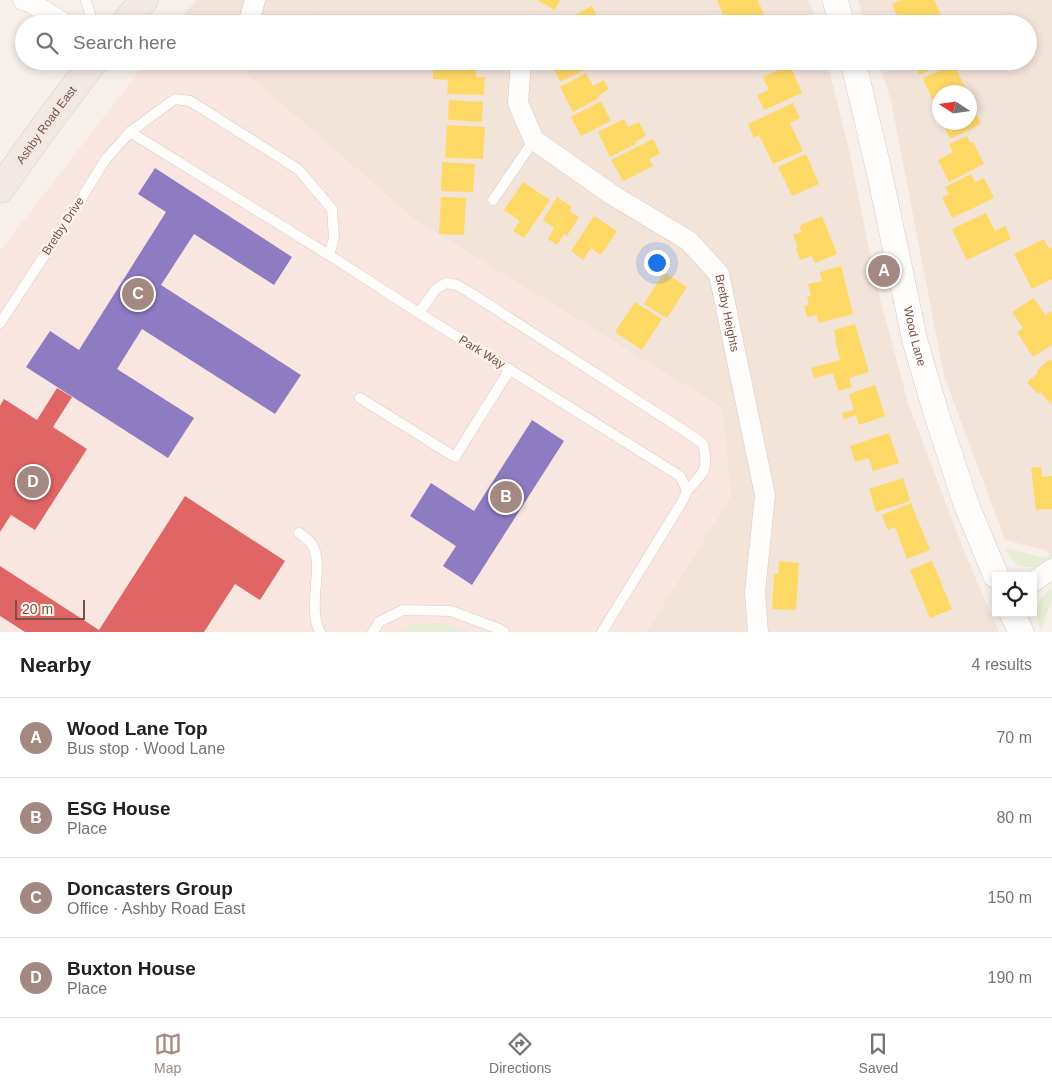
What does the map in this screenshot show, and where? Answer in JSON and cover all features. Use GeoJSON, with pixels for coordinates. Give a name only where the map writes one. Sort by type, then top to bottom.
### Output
{"type":"FeatureCollection","features":[{"type":"Feature","properties":{"kind":"highway"},"geometry":{"type":"LineString","coordinates":[[132,15],[144,0]]}},
{"type":"Feature","properties":{"kind":"highway","name":"Ashby Road East"},"geometry":{"type":"LineString","coordinates":[[0,189],[87,70]]}},
{"type":"Feature","properties":{"kind":"street"},"geometry":{"type":"LineString","coordinates":[[23,0],[32,3],[51,15]]}},
{"type":"Feature","properties":{"kind":"street"},"geometry":{"type":"LineString","coordinates":[[251,15],[255,0]]}},
{"type":"Feature","properties":{"kind":"street"},"geometry":{"type":"LineString","coordinates":[[835,0],[839,15]]}},
{"type":"Feature","properties":{"kind":"street"},"geometry":{"type":"LineString","coordinates":[[520,70],[518,103],[534,140]]}},
{"type":"Feature","properties":{"kind":"street","name":"Wood Lane"},"geometry":{"type":"LineString","coordinates":[[855,70],[879,171],[915,341],[966,504],[994,572]]}},
{"type":"Feature","properties":{"kind":"street","name":"Bretby Heights"},"geometry":{"type":"LineString","coordinates":[[534,140],[611,194],[689,241],[719,274],[765,495],[755,592],[758,632]]}},
{"type":"Feature","properties":{"kind":"street"},"geometry":{"type":"LineString","coordinates":[[1037,579],[1052,569]]}},
{"type":"Feature","properties":{"kind":"street"},"geometry":{"type":"LineString","coordinates":[[1014,617],[1021,632]]}},
{"type":"Feature","properties":{"kind":"lane"},"geometry":{"type":"LineString","coordinates":[[86,0],[90,15]]}},
{"type":"Feature","properties":{"kind":"lane","name":"Bretby Drive"},"geometry":{"type":"LineString","coordinates":[[0,323],[105,160],[130,132],[175,99],[190,101],[298,169],[332,209],[334,238],[329,255]]}},
{"type":"Feature","properties":{"kind":"lane","name":"Park Way"},"geometry":{"type":"LineString","coordinates":[[130,132],[680,476],[687,491]]}},
{"type":"Feature","properties":{"kind":"lane"},"geometry":{"type":"LineString","coordinates":[[493,200],[534,140]]}},
{"type":"Feature","properties":{"kind":"lane"},"geometry":{"type":"LineString","coordinates":[[419,313],[436,290],[446,283],[457,285],[704,444],[706,459],[703,473],[687,491],[602,632]]}},
{"type":"Feature","properties":{"kind":"lane"},"geometry":{"type":"LineString","coordinates":[[360,398],[455,457],[510,369]]}},
{"type":"Feature","properties":{"kind":"lane"},"geometry":{"type":"LineString","coordinates":[[299,533],[311,544],[315,554],[314,616],[320,632]]}},
{"type":"Feature","properties":{"kind":"lane"},"geometry":{"type":"LineString","coordinates":[[373,632],[379,622],[403,610],[450,611],[504,632]]}},
{"type":"Feature","properties":{"kind":"shaded area"},"geometry":{"type":"Polygon","coordinates":[[[197,0],[808,0],[814,15],[183,15],[197,0]]]}},
{"type":"Feature","properties":{"kind":"shaded area"},"geometry":{"type":"Polygon","coordinates":[[[858,0],[1052,0],[1052,566],[1048,551],[1005,540],[944,376],[891,101],[881,70],[1037,70],[1037,15],[862,15],[858,0]]]}},
{"type":"Feature","properties":{"kind":"shaded area"},"geometry":{"type":"Polygon","coordinates":[[[140,70],[242,70],[415,220],[722,408],[731,496],[646,632],[0,632],[0,251],[140,70]]]}},
{"type":"Feature","properties":{"kind":"shaded area"},"geometry":{"type":"Polygon","coordinates":[[[242,70],[829,70],[849,150],[877,287],[908,403],[966,556],[999,632],[646,632],[731,496],[722,408],[415,220],[242,70]]]}},
{"type":"Feature","properties":{"kind":"green space"},"geometry":{"type":"Polygon","coordinates":[[[1005,548],[1046,558],[1052,554],[1052,560],[1040,567],[1017,565],[1005,548]]]}},
{"type":"Feature","properties":{"kind":"green space"},"geometry":{"type":"Polygon","coordinates":[[[1052,588],[1052,599],[1041,631],[1037,617],[1037,607],[1038,602],[1052,588]]]}},
{"type":"Feature","properties":{"kind":"green space"},"geometry":{"type":"Polygon","coordinates":[[[414,623],[447,623],[464,632],[398,632],[414,623]]]}},
{"type":"Feature","properties":{"kind":"building: Homes"},"geometry":{"type":"Polygon","coordinates":[[[537,0],[560,0],[555,10],[537,0]]]}},
{"type":"Feature","properties":{"kind":"building: Homes"},"geometry":{"type":"Polygon","coordinates":[[[717,0],[758,0],[764,15],[723,15],[717,0]]]}},
{"type":"Feature","properties":{"kind":"building: Homes"},"geometry":{"type":"Polygon","coordinates":[[[901,0],[934,0],[941,15],[897,15],[892,4],[901,0]]]}},
{"type":"Feature","properties":{"kind":"building: Homes"},"geometry":{"type":"Polygon","coordinates":[[[592,6],[596,15],[575,15],[592,6]]]}},
{"type":"Feature","properties":{"kind":"building: Homes"},"geometry":{"type":"Polygon","coordinates":[[[433,70],[476,70],[476,77],[485,77],[484,95],[447,94],[448,80],[433,79],[433,70]]]}},
{"type":"Feature","properties":{"kind":"building: Homes"},"geometry":{"type":"Polygon","coordinates":[[[554,70],[585,70],[560,82],[554,70]]]}},
{"type":"Feature","properties":{"kind":"building: Homes"},"geometry":{"type":"Polygon","coordinates":[[[779,70],[792,70],[802,93],[764,110],[757,95],[769,90],[763,77],[779,70]]]}},
{"type":"Feature","properties":{"kind":"building: Homes"},"geometry":{"type":"Polygon","coordinates":[[[917,70],[930,70],[919,75],[917,70]]]}},
{"type":"Feature","properties":{"kind":"building: Homes"},"geometry":{"type":"Polygon","coordinates":[[[941,70],[957,70],[964,85],[932,85],[932,99],[923,78],[941,70]]]}},
{"type":"Feature","properties":{"kind":"building: Homes"},"geometry":{"type":"Polygon","coordinates":[[[586,73],[593,86],[604,80],[609,89],[598,96],[599,98],[573,112],[560,87],[586,73]]]}},
{"type":"Feature","properties":{"kind":"building: Homes"},"geometry":{"type":"Polygon","coordinates":[[[449,100],[483,102],[482,122],[448,120],[449,100]]]}},
{"type":"Feature","properties":{"kind":"building: Homes"},"geometry":{"type":"Polygon","coordinates":[[[601,101],[611,121],[581,136],[571,117],[601,101]]]}},
{"type":"Feature","properties":{"kind":"building: Homes"},"geometry":{"type":"Polygon","coordinates":[[[793,103],[800,118],[790,123],[803,151],[773,164],[759,135],[754,138],[748,124],[793,103]]]}},
{"type":"Feature","properties":{"kind":"building: Homes"},"geometry":{"type":"Polygon","coordinates":[[[977,116],[981,124],[977,126],[977,116]]]}},
{"type":"Feature","properties":{"kind":"building: Homes"},"geometry":{"type":"Polygon","coordinates":[[[624,119],[628,127],[639,122],[646,136],[635,142],[636,144],[610,157],[598,132],[624,119]]]}},
{"type":"Feature","properties":{"kind":"building: Homes"},"geometry":{"type":"Polygon","coordinates":[[[447,125],[485,127],[483,159],[445,158],[447,125]]]}},
{"type":"Feature","properties":{"kind":"building: Homes"},"geometry":{"type":"Polygon","coordinates":[[[946,130],[969,130],[950,139],[946,130]]]}},
{"type":"Feature","properties":{"kind":"building: Homes"},"geometry":{"type":"Polygon","coordinates":[[[967,136],[970,143],[973,142],[984,164],[949,182],[938,160],[953,152],[949,144],[967,136]]]}},
{"type":"Feature","properties":{"kind":"building: Homes"},"geometry":{"type":"Polygon","coordinates":[[[653,139],[660,154],[649,159],[653,166],[623,181],[611,160],[653,139]]]}},
{"type":"Feature","properties":{"kind":"building: Homes"},"geometry":{"type":"Polygon","coordinates":[[[806,154],[819,184],[792,196],[778,167],[806,154]]]}},
{"type":"Feature","properties":{"kind":"building: Homes"},"geometry":{"type":"Polygon","coordinates":[[[442,162],[475,164],[473,192],[441,191],[442,162]]]}},
{"type":"Feature","properties":{"kind":"building: Homes"},"geometry":{"type":"Polygon","coordinates":[[[971,174],[975,182],[984,178],[994,198],[952,218],[942,197],[949,194],[945,187],[971,174]]]}},
{"type":"Feature","properties":{"kind":"building: Homes"},"geometry":{"type":"Polygon","coordinates":[[[523,182],[550,200],[524,238],[513,231],[520,221],[504,210],[523,182]]]}},
{"type":"Feature","properties":{"kind":"building: Homes"},"geometry":{"type":"Polygon","coordinates":[[[441,197],[466,198],[464,235],[439,234],[441,197]]]}},
{"type":"Feature","properties":{"kind":"building: Homes"},"geometry":{"type":"Polygon","coordinates":[[[557,197],[572,207],[569,211],[579,217],[567,236],[564,234],[557,245],[548,239],[554,228],[543,220],[557,197]]]}},
{"type":"Feature","properties":{"kind":"building: Homes"},"geometry":{"type":"Polygon","coordinates":[[[986,213],[995,231],[1005,226],[1011,239],[967,260],[952,229],[986,213]]]}},
{"type":"Feature","properties":{"kind":"building: Homes"},"geometry":{"type":"Polygon","coordinates":[[[594,216],[617,231],[601,255],[591,248],[583,260],[571,251],[594,216]]]}},
{"type":"Feature","properties":{"kind":"building: Homes"},"geometry":{"type":"Polygon","coordinates":[[[822,216],[837,254],[815,263],[812,256],[800,260],[793,235],[802,232],[799,226],[822,216]]]}},
{"type":"Feature","properties":{"kind":"building: Homes"},"geometry":{"type":"Polygon","coordinates":[[[1044,239],[1049,249],[1052,247],[1052,279],[1032,289],[1014,254],[1044,239]]]}},
{"type":"Feature","properties":{"kind":"building: Homes"},"geometry":{"type":"Polygon","coordinates":[[[841,266],[853,314],[819,323],[817,315],[807,317],[804,306],[809,305],[807,297],[811,295],[808,284],[822,281],[820,272],[841,266]]]}},
{"type":"Feature","properties":{"kind":"building: Homes"},"geometry":{"type":"Polygon","coordinates":[[[664,272],[687,287],[667,318],[644,304],[664,272]]]}},
{"type":"Feature","properties":{"kind":"building: Homes"},"geometry":{"type":"Polygon","coordinates":[[[1034,298],[1045,315],[1052,311],[1052,345],[1033,357],[1017,332],[1023,328],[1012,312],[1034,298]]]}},
{"type":"Feature","properties":{"kind":"building: Homes"},"geometry":{"type":"Polygon","coordinates":[[[635,302],[662,319],[642,350],[615,332],[635,302]]]}},
{"type":"Feature","properties":{"kind":"building: Homes"},"geometry":{"type":"Polygon","coordinates":[[[855,324],[869,372],[849,378],[852,387],[838,391],[833,373],[814,378],[811,368],[840,360],[834,330],[855,324]]]}},
{"type":"Feature","properties":{"kind":"building: Homes"},"geometry":{"type":"Polygon","coordinates":[[[1049,359],[1052,360],[1052,405],[1027,382],[1038,373],[1037,371],[1049,359]]]}},
{"type":"Feature","properties":{"kind":"building: Homes"},"geometry":{"type":"Polygon","coordinates":[[[875,385],[885,416],[859,425],[856,415],[844,419],[842,413],[854,410],[849,394],[875,385]]]}},
{"type":"Feature","properties":{"kind":"building: Homes"},"geometry":{"type":"Polygon","coordinates":[[[889,433],[899,463],[873,471],[869,458],[855,462],[850,446],[889,433]]]}},
{"type":"Feature","properties":{"kind":"building: Homes"},"geometry":{"type":"Polygon","coordinates":[[[1041,467],[1042,477],[1052,476],[1052,509],[1036,510],[1031,468],[1041,467]]]}},
{"type":"Feature","properties":{"kind":"building: Homes"},"geometry":{"type":"Polygon","coordinates":[[[903,478],[910,501],[876,512],[869,489],[903,478]]]}},
{"type":"Feature","properties":{"kind":"building: Homes"},"geometry":{"type":"Polygon","coordinates":[[[911,503],[930,550],[907,559],[895,527],[888,530],[882,515],[911,503]]]}},
{"type":"Feature","properties":{"kind":"building: Homes"},"geometry":{"type":"Polygon","coordinates":[[[779,561],[799,563],[796,610],[772,609],[774,574],[778,574],[779,561]]]}},
{"type":"Feature","properties":{"kind":"building: Homes"},"geometry":{"type":"Polygon","coordinates":[[[932,561],[952,609],[930,618],[910,570],[932,561]]]}},
{"type":"Feature","properties":{"kind":"building: Shops"},"geometry":{"type":"Polygon","coordinates":[[[57,388],[72,397],[53,427],[87,449],[35,530],[11,515],[0,532],[0,406],[4,399],[37,420],[57,388]]]}},
{"type":"Feature","properties":{"kind":"building: Shops"},"geometry":{"type":"Polygon","coordinates":[[[185,496],[285,561],[260,600],[235,584],[204,632],[25,632],[0,616],[0,566],[99,630],[185,496]]]}},
{"type":"Feature","properties":{"kind":"building: Offices"},"geometry":{"type":"Polygon","coordinates":[[[155,168],[292,257],[274,285],[194,234],[161,285],[301,375],[275,414],[142,329],[117,369],[194,418],[168,458],[26,367],[50,331],[79,350],[166,212],[138,194],[155,168]]]}},
{"type":"Feature","properties":{"kind":"building: Offices"},"geometry":{"type":"Polygon","coordinates":[[[532,420],[564,441],[472,585],[443,566],[456,546],[410,516],[431,483],[474,511],[532,420]]]}},
{"type":"Feature","properties":{"kind":"place","name":"Wood Lane Top"},"geometry":{"type":"Point","coordinates":[884,271]}},
{"type":"Feature","properties":{"kind":"place","name":"Doncasters Group"},"geometry":{"type":"Point","coordinates":[138,294]}},
{"type":"Feature","properties":{"kind":"place","name":"Buxton House"},"geometry":{"type":"Point","coordinates":[33,482]}},
{"type":"Feature","properties":{"kind":"place","name":"ESG House"},"geometry":{"type":"Point","coordinates":[506,497]}}]}
